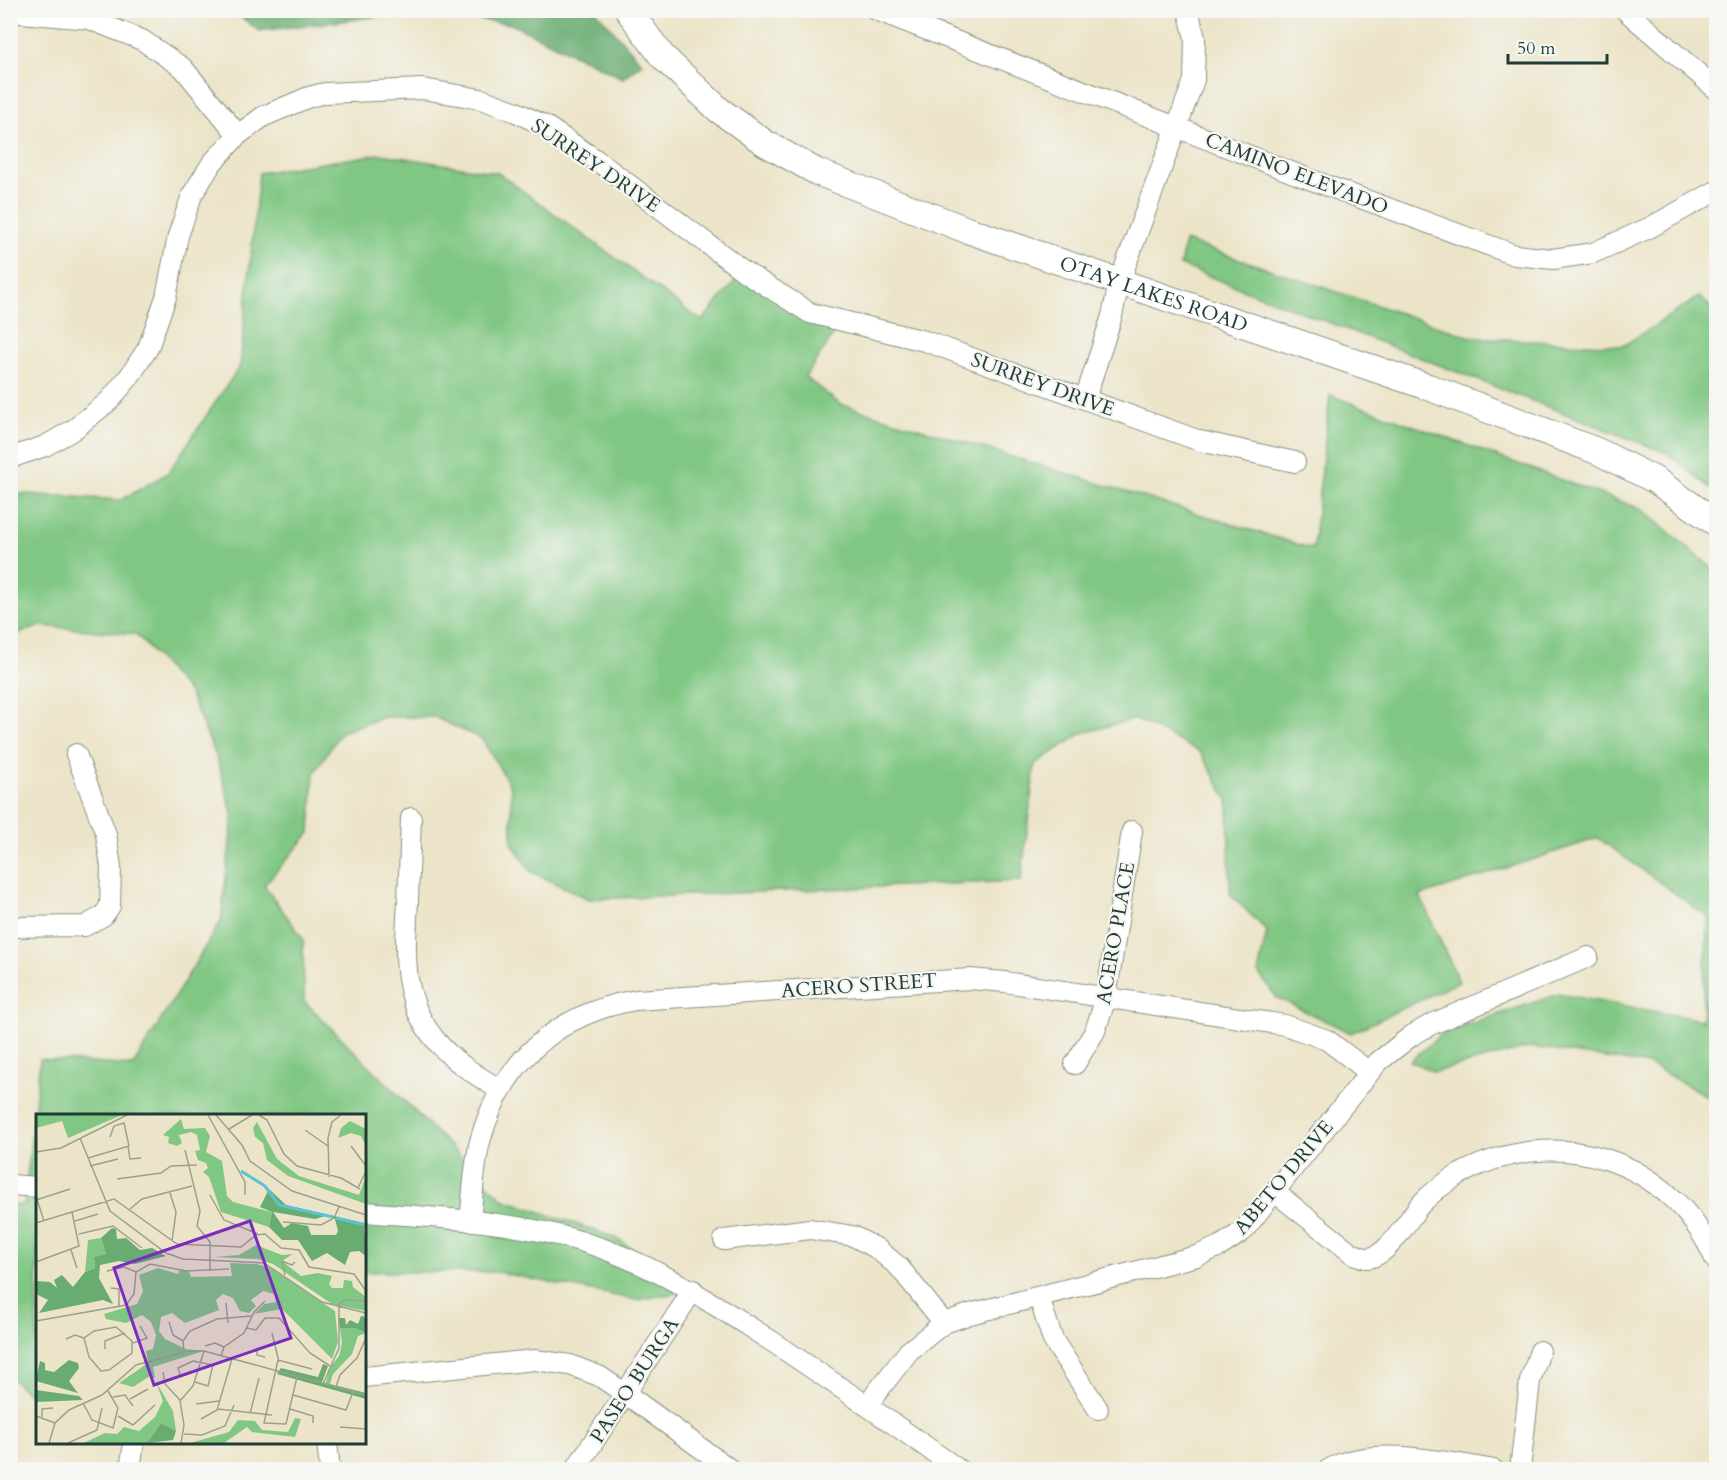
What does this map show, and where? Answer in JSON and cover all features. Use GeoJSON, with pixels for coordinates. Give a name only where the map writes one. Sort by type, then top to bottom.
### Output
{"type":"FeatureCollection","features":[{"type":"Feature","properties":{"kind":"main road","name":"OTAY LAKES ROAD"},"geometry":{"type":"LineString","coordinates":[[628,10],[662,56],[699,93],[740,126],[790,158],[844,183],[967,230],[1428,387],[1597,451],[1656,480],[1716,523]]}},
{"type":"Feature","properties":{"kind":"street","name":"CAMINO ELEVADO"},"geometry":{"type":"LineString","coordinates":[[876,10],[1492,248],[1531,258],[1562,259],[1604,249],[1651,227],[1716,191]]}},
{"type":"Feature","properties":{"kind":"street"},"geometry":{"type":"LineString","coordinates":[[1085,399],[1112,316],[1119,283],[1194,80],[1195,38],[1188,10]]}},
{"type":"Feature","properties":{"kind":"street"},"geometry":{"type":"LineString","coordinates":[[1625,10],[1716,89]]}},
{"type":"Feature","properties":{"kind":"street"},"geometry":{"type":"LineString","coordinates":[[10,12],[89,19],[142,40],[183,68],[238,135]]}},
{"type":"Feature","properties":{"kind":"street","name":"SURREY DRIVE"},"geometry":{"type":"LineString","coordinates":[[10,458],[45,446],[74,430],[109,401],[129,377],[148,348],[166,297],[178,236],[192,195],[212,163],[238,135],[279,108],[325,93],[423,89],[481,99],[547,126],[595,159],[745,272],[810,312],[925,341],[1200,441],[1295,462]]}},
{"type":"Feature","properties":{"kind":"street"},"geometry":{"type":"LineString","coordinates":[[10,927],[85,926],[104,916],[110,906],[111,867],[106,834],[76,754]]}},
{"type":"Feature","properties":{"kind":"street"},"geometry":{"type":"LineString","coordinates":[[411,818],[405,966],[410,992],[419,1016],[441,1047],[500,1090]]}},
{"type":"Feature","properties":{"kind":"street","name":"ACERO PLACE"},"geometry":{"type":"LineString","coordinates":[[1075,1064],[1095,1031],[1106,998],[1132,831]]}},
{"type":"Feature","properties":{"kind":"street","name":"ABETO DRIVE"},"geometry":{"type":"LineString","coordinates":[[867,1405],[909,1351],[944,1323],[970,1314],[1040,1298],[1197,1256],[1222,1245],[1243,1231],[1276,1193],[1378,1062],[1402,1042],[1430,1025],[1588,957]]}},
{"type":"Feature","properties":{"kind":"street","name":"ACERO STREET"},"geometry":{"type":"LineString","coordinates":[[470,1221],[480,1139],[500,1090],[528,1054],[564,1024],[599,1008],[636,1000],[970,979],[1285,1025],[1327,1040],[1370,1072]]}},
{"type":"Feature","properties":{"kind":"street"},"geometry":{"type":"LineString","coordinates":[[1276,1193],[1353,1254],[1366,1258],[1380,1252],[1399,1234],[1421,1204],[1459,1175],[1496,1159],[1521,1152],[1569,1151],[1618,1164],[1637,1172],[1665,1191],[1691,1216],[1716,1261]]}},
{"type":"Feature","properties":{"kind":"street"},"geometry":{"type":"LineString","coordinates":[[10,1185],[36,1187]]}},
{"type":"Feature","properties":{"kind":"street"},"geometry":{"type":"LineString","coordinates":[[366,1212],[526,1228],[580,1241],[638,1262],[693,1290],[867,1405],[959,1470]]}},
{"type":"Feature","properties":{"kind":"street"},"geometry":{"type":"LineString","coordinates":[[724,1240],[810,1229],[853,1236],[876,1248],[899,1267],[944,1323]]}},
{"type":"Feature","properties":{"kind":"street","name":"PASEO BURGA"},"geometry":{"type":"LineString","coordinates":[[575,1470],[693,1290]]}},
{"type":"Feature","properties":{"kind":"street"},"geometry":{"type":"LineString","coordinates":[[1040,1298],[1053,1340],[1098,1409]]}},
{"type":"Feature","properties":{"kind":"street"},"geometry":{"type":"LineString","coordinates":[[1520,1470],[1530,1382],[1540,1351]]}},
{"type":"Feature","properties":{"kind":"street"},"geometry":{"type":"LineString","coordinates":[[366,1377],[526,1360],[547,1360],[585,1370],[626,1394],[730,1470]]}},
{"type":"Feature","properties":{"kind":"street"},"geometry":{"type":"LineString","coordinates":[[130,1470],[134,1444]]}},
{"type":"Feature","properties":{"kind":"street"},"geometry":{"type":"LineString","coordinates":[[327,1444],[330,1470]]}},
{"type":"Feature","properties":{"kind":"street"},"geometry":{"type":"LineString","coordinates":[[1328,1470],[1355,1458],[1391,1457],[1494,1470]]}},
{"type":"Feature","properties":{"kind":"green space"},"geometry":{"type":"Polygon","coordinates":[[[233,11],[596,11],[642,63],[623,78],[511,24],[417,12],[259,31],[233,11]]]}},
{"type":"Feature","properties":{"kind":"green space"},"geometry":{"type":"Polygon","coordinates":[[[380,154],[498,173],[702,321],[743,272],[842,322],[805,377],[840,404],[1313,549],[1330,395],[1641,509],[1716,571],[1716,1101],[1650,1065],[1532,1047],[1434,1072],[1410,1061],[1443,1033],[1559,994],[1702,1020],[1708,917],[1598,838],[1420,896],[1459,982],[1351,1033],[1277,998],[1258,973],[1267,931],[1230,894],[1228,800],[1200,752],[1136,719],[1082,733],[1035,764],[1021,881],[589,899],[531,872],[512,843],[511,787],[482,739],[434,717],[384,717],[341,732],[314,773],[310,833],[264,885],[303,939],[304,1001],[503,1199],[616,1238],[693,1290],[637,1300],[497,1272],[366,1272],[366,1114],[36,1114],[36,1401],[11,1378],[10,1205],[24,1205],[40,1059],[133,1066],[221,921],[233,815],[216,756],[189,693],[136,634],[41,626],[11,636],[10,493],[121,500],[168,473],[240,366],[259,173],[380,154]]]}},
{"type":"Feature","properties":{"kind":"green space"},"geometry":{"type":"Polygon","coordinates":[[[1185,241],[1471,337],[1623,346],[1699,297],[1716,311],[1716,493],[1667,453],[1180,265],[1185,241]]]}}]}
